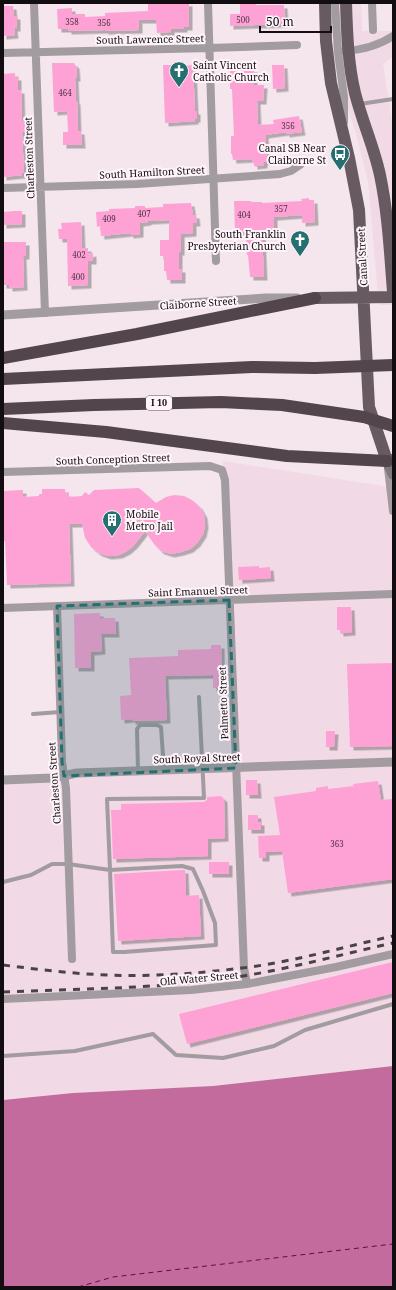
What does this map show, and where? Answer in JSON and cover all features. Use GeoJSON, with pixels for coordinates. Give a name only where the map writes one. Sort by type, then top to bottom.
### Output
{"type":"FeatureCollection","features":[{"type":"Feature","properties":{"kind":"highway"},"geometry":{"type":"LineString","coordinates":[[3,358],[137,334],[314,298]]}},
{"type":"Feature","properties":{"kind":"highway"},"geometry":{"type":"LineString","coordinates":[[3,379],[252,367],[315,368],[393,365]]}},
{"type":"Feature","properties":{"kind":"highway","name":"I 10"},"geometry":{"type":"LineString","coordinates":[[3,409],[222,402],[282,405],[393,421]]}},
{"type":"Feature","properties":{"kind":"highway"},"geometry":{"type":"LineString","coordinates":[[364,417],[393,426]]}},
{"type":"Feature","properties":{"kind":"highway"},"geometry":{"type":"LineString","coordinates":[[3,423],[106,432],[288,456],[390,461]]}},
{"type":"Feature","properties":{"kind":"main road","name":"Canal Street"},"geometry":{"type":"LineString","coordinates":[[325,3],[326,41],[333,94],[353,173],[359,210],[369,407],[390,461]]}},
{"type":"Feature","properties":{"kind":"main road"},"geometry":{"type":"LineString","coordinates":[[346,3],[343,52],[352,76],[358,105],[375,158],[382,189],[393,292]]}},
{"type":"Feature","properties":{"kind":"main road","name":"Claiborne Street"},"geometry":{"type":"LineString","coordinates":[[314,298],[393,297]]}},
{"type":"Feature","properties":{"kind":"main road"},"geometry":{"type":"LineString","coordinates":[[390,461],[393,474]]}},
{"type":"Feature","properties":{"kind":"street","name":"Charleston Street"},"geometry":{"type":"LineString","coordinates":[[34,3],[45,313]]}},
{"type":"Feature","properties":{"kind":"street"},"geometry":{"type":"LineString","coordinates":[[208,3],[216,261]]}},
{"type":"Feature","properties":{"kind":"street"},"geometry":{"type":"LineString","coordinates":[[335,3],[343,52],[343,133]]}},
{"type":"Feature","properties":{"kind":"street"},"geometry":{"type":"LineString","coordinates":[[372,3],[373,30]]}},
{"type":"Feature","properties":{"kind":"street"},"geometry":{"type":"LineString","coordinates":[[343,52],[375,46],[393,36]]}},
{"type":"Feature","properties":{"kind":"street","name":"South Lawrence Street"},"geometry":{"type":"LineString","coordinates":[[3,53],[209,48],[297,44]]}},
{"type":"Feature","properties":{"kind":"street","name":"South Hamilton Street"},"geometry":{"type":"LineString","coordinates":[[3,188],[137,184],[280,174],[291,171],[300,165]]}},
{"type":"Feature","properties":{"kind":"street","name":"Claiborne Street"},"geometry":{"type":"LineString","coordinates":[[3,315],[266,298],[314,298]]}},
{"type":"Feature","properties":{"kind":"street","name":"Canal Street"},"geometry":{"type":"LineString","coordinates":[[390,461],[393,511]]}},
{"type":"Feature","properties":{"kind":"street","name":"South Conception Street"},"geometry":{"type":"LineString","coordinates":[[3,472],[210,466],[222,470]]}},
{"type":"Feature","properties":{"kind":"street","name":"Palmetto Street"},"geometry":{"type":"LineString","coordinates":[[222,470],[225,480],[244,968],[247,984]]}},
{"type":"Feature","properties":{"kind":"street","name":"Saint Emanuel Street"},"geometry":{"type":"LineString","coordinates":[[3,608],[393,594]]}},
{"type":"Feature","properties":{"kind":"street","name":"Charleston Street"},"geometry":{"type":"LineString","coordinates":[[57,606],[62,762],[66,788],[72,959]]}},
{"type":"Feature","properties":{"kind":"street","name":"South Royal Street"},"geometry":{"type":"LineString","coordinates":[[3,780],[52,778],[77,773],[393,762]]}},
{"type":"Feature","properties":{"kind":"street","name":"Old Water Street"},"geometry":{"type":"LineString","coordinates":[[3,999],[191,990],[247,984],[336,967],[393,954]]}},
{"type":"Feature","properties":{"kind":"lane"},"geometry":{"type":"LineString","coordinates":[[358,105],[393,99]]}},
{"type":"Feature","properties":{"kind":"lane"},"geometry":{"type":"LineString","coordinates":[[3,882],[31,874],[52,864],[68,864],[110,870],[182,866],[193,869],[215,924],[216,946],[113,952],[110,870],[107,799],[204,798],[199,698]]}},
{"type":"Feature","properties":{"kind":"lane"},"geometry":{"type":"LineString","coordinates":[[32,714],[60,712]]}},
{"type":"Feature","properties":{"kind":"lane"},"geometry":{"type":"LineString","coordinates":[[138,771],[137,729],[140,726],[156,725],[162,727],[164,771]]}},
{"type":"Feature","properties":{"kind":"lane"},"geometry":{"type":"LineString","coordinates":[[3,1056],[75,1050],[153,1034],[176,1055],[223,1058],[274,1046],[305,1030],[393,1004]]}},
{"type":"Feature","properties":{"kind":"highlighted area"},"geometry":{"type":"Polygon","coordinates":[[[229,600],[236,768],[64,776],[62,762],[57,606],[229,600]]]}},
{"type":"Feature","properties":{"kind":"shaded area"},"geometry":{"type":"Polygon","coordinates":[[[331,3],[361,3],[362,31],[393,31],[393,57],[383,64],[393,129],[393,305],[379,305],[368,182],[357,137],[334,65],[331,3]]]}},
{"type":"Feature","properties":{"kind":"shaded area"},"geometry":{"type":"Polygon","coordinates":[[[223,461],[389,487],[393,512],[393,1066],[213,1086],[73,1093],[3,1100],[3,780],[64,776],[57,606],[229,599],[223,461]]]}},
{"type":"Feature","properties":{"kind":"shaded area"},"geometry":{"type":"Polygon","coordinates":[[[393,1066],[393,1287],[3,1287],[3,1100],[73,1093],[213,1086],[393,1066]]]}},
{"type":"Feature","properties":{"kind":"building"},"geometry":{"type":"Polygon","coordinates":[[[148,3],[189,3],[189,27],[184,27],[184,29],[171,29],[171,32],[157,33],[156,20],[139,20],[139,30],[68,31],[68,29],[58,29],[57,9],[72,8],[72,14],[85,14],[85,17],[105,16],[105,13],[148,11],[148,3]]]}},
{"type":"Feature","properties":{"kind":"building"},"geometry":{"type":"Polygon","coordinates":[[[240,3],[256,3],[256,5],[284,5],[285,24],[230,26],[230,14],[240,14],[240,3]]]}},
{"type":"Feature","properties":{"kind":"building"},"geometry":{"type":"Polygon","coordinates":[[[3,6],[13,6],[14,16],[17,16],[17,28],[14,28],[15,35],[3,36],[3,6]]]}},
{"type":"Feature","properties":{"kind":"building","name":"Saint Vincent Catholic Church"},"geometry":{"type":"Polygon","coordinates":[[[174,62],[184,62],[184,66],[193,65],[195,111],[197,111],[197,119],[195,119],[195,121],[165,123],[163,65],[174,65],[174,62]]]}},
{"type":"Feature","properties":{"kind":"building"},"geometry":{"type":"Polygon","coordinates":[[[52,63],[74,63],[76,65],[77,78],[75,78],[78,131],[81,131],[82,145],[63,145],[63,132],[68,132],[67,111],[54,112],[52,63]]]}},
{"type":"Feature","properties":{"kind":"building"},"geometry":{"type":"Polygon","coordinates":[[[272,65],[284,65],[285,88],[273,89],[272,65]]]}},
{"type":"Feature","properties":{"kind":"building"},"geometry":{"type":"Polygon","coordinates":[[[254,69],[254,85],[264,85],[263,101],[257,101],[258,125],[274,124],[273,120],[299,116],[302,132],[286,134],[286,132],[265,135],[267,161],[264,162],[264,165],[254,166],[252,159],[233,160],[231,154],[231,136],[234,136],[230,71],[254,69]]]}},
{"type":"Feature","properties":{"kind":"building"},"geometry":{"type":"Polygon","coordinates":[[[15,73],[15,77],[18,77],[18,90],[21,90],[22,122],[26,121],[26,132],[22,132],[24,172],[22,175],[3,177],[3,74],[15,73]]]}},
{"type":"Feature","properties":{"kind":"building"},"geometry":{"type":"Polygon","coordinates":[[[309,198],[309,200],[314,200],[315,222],[302,223],[302,215],[274,217],[274,233],[262,233],[264,277],[250,277],[246,232],[235,232],[234,201],[251,201],[262,203],[302,201],[301,199],[309,198]]]}},
{"type":"Feature","properties":{"kind":"building"},"geometry":{"type":"Polygon","coordinates":[[[191,203],[193,215],[196,215],[197,223],[193,223],[193,233],[181,234],[179,269],[182,269],[182,280],[167,280],[166,271],[164,271],[164,256],[160,256],[160,240],[169,240],[169,220],[140,223],[140,234],[130,235],[130,233],[101,236],[100,226],[97,227],[96,212],[109,211],[109,209],[135,208],[135,206],[145,206],[145,208],[163,207],[163,204],[191,203]]]}},
{"type":"Feature","properties":{"kind":"building"},"geometry":{"type":"Polygon","coordinates":[[[22,211],[22,224],[3,225],[3,212],[22,211]]]}},
{"type":"Feature","properties":{"kind":"building"},"geometry":{"type":"Polygon","coordinates":[[[81,222],[82,248],[88,248],[88,254],[93,253],[93,261],[88,261],[88,285],[68,286],[67,239],[59,239],[58,229],[62,229],[61,223],[81,222]]]}},
{"type":"Feature","properties":{"kind":"building"},"geometry":{"type":"Polygon","coordinates":[[[3,242],[26,242],[26,256],[23,256],[24,287],[9,288],[9,285],[3,285],[3,242]]]}},
{"type":"Feature","properties":{"kind":"building","name":"Mobile Metro Jail"},"geometry":{"type":"Polygon","coordinates":[[[139,488],[156,503],[166,497],[174,495],[184,496],[199,506],[204,515],[205,525],[203,534],[197,543],[190,549],[171,554],[161,551],[145,531],[127,551],[119,555],[108,556],[99,553],[91,547],[85,538],[82,524],[69,524],[71,583],[7,585],[5,541],[3,541],[3,491],[23,490],[23,497],[39,496],[39,494],[42,494],[42,489],[65,489],[65,493],[69,493],[69,497],[82,496],[85,492],[89,495],[94,490],[139,488]]]}},
{"type":"Feature","properties":{"kind":"building"},"geometry":{"type":"Polygon","coordinates":[[[259,566],[259,568],[270,567],[271,578],[239,580],[238,567],[259,566]]]}},
{"type":"Feature","properties":{"kind":"building"},"geometry":{"type":"Polygon","coordinates":[[[337,607],[351,607],[352,632],[340,633],[340,630],[337,630],[337,607]]]}},
{"type":"Feature","properties":{"kind":"building"},"geometry":{"type":"Polygon","coordinates":[[[100,613],[100,618],[115,618],[116,634],[101,634],[102,651],[91,652],[91,668],[75,668],[74,614],[100,613]]]}},
{"type":"Feature","properties":{"kind":"building"},"geometry":{"type":"Polygon","coordinates":[[[211,645],[221,645],[222,688],[213,688],[213,675],[165,676],[167,720],[121,720],[120,696],[131,695],[129,658],[178,656],[178,650],[211,649],[211,645]]]}},
{"type":"Feature","properties":{"kind":"building"},"geometry":{"type":"Polygon","coordinates":[[[393,663],[393,746],[350,747],[347,664],[393,663]]]}},
{"type":"Feature","properties":{"kind":"building"},"geometry":{"type":"Polygon","coordinates":[[[326,731],[335,731],[334,747],[326,747],[326,731]]]}},
{"type":"Feature","properties":{"kind":"building"},"geometry":{"type":"Polygon","coordinates":[[[246,780],[257,780],[258,795],[246,795],[246,780]]]}},
{"type":"Feature","properties":{"kind":"building"},"geometry":{"type":"Polygon","coordinates":[[[378,781],[381,800],[393,799],[393,879],[288,893],[282,851],[266,852],[266,858],[259,858],[258,836],[280,835],[274,797],[316,791],[316,788],[328,786],[328,789],[378,781]]]}},
{"type":"Feature","properties":{"kind":"building"},"geometry":{"type":"Polygon","coordinates":[[[221,796],[224,799],[225,838],[208,839],[208,856],[113,859],[111,810],[121,810],[121,804],[204,802],[207,800],[207,797],[221,796]]]}},
{"type":"Feature","properties":{"kind":"building"},"geometry":{"type":"Polygon","coordinates":[[[248,815],[258,815],[258,822],[261,822],[261,830],[248,830],[248,815]]]}},
{"type":"Feature","properties":{"kind":"building"},"geometry":{"type":"Polygon","coordinates":[[[209,862],[229,862],[229,874],[209,874],[209,862]]]}},
{"type":"Feature","properties":{"kind":"building"},"geometry":{"type":"Polygon","coordinates":[[[185,870],[186,896],[199,895],[201,936],[118,941],[114,874],[185,870]]]}},
{"type":"Feature","properties":{"kind":"building"},"geometry":{"type":"Polygon","coordinates":[[[393,962],[393,993],[187,1044],[179,1014],[393,962]]]}},
{"type":"Feature","properties":{"kind":"ferry route"},"geometry":{"type":"LineString","coordinates":[[78,1287],[113,1277],[393,1244]]}},
{"type":"Feature","properties":{"kind":"railway"},"geometry":{"type":"LineString","coordinates":[[3,965],[96,975],[159,975],[201,972],[280,962],[393,936]]}},
{"type":"Feature","properties":{"kind":"railway"},"geometry":{"type":"LineString","coordinates":[[3,992],[136,987],[215,980],[282,969],[393,943]]}},
{"type":"Feature","properties":{"kind":"place","name":"Saint Vincent Catholic Church"},"geometry":{"type":"Point","coordinates":[179,88]}},
{"type":"Feature","properties":{"kind":"place","name":"Canal SB Near Claiborne St"},"geometry":{"type":"Point","coordinates":[340,171]}},
{"type":"Feature","properties":{"kind":"place","name":"South Franklin Presbyterian Church"},"geometry":{"type":"Point","coordinates":[300,257]}},
{"type":"Feature","properties":{"kind":"place","name":"Mobile Metro Jail"},"geometry":{"type":"Point","coordinates":[112,537]}}]}
